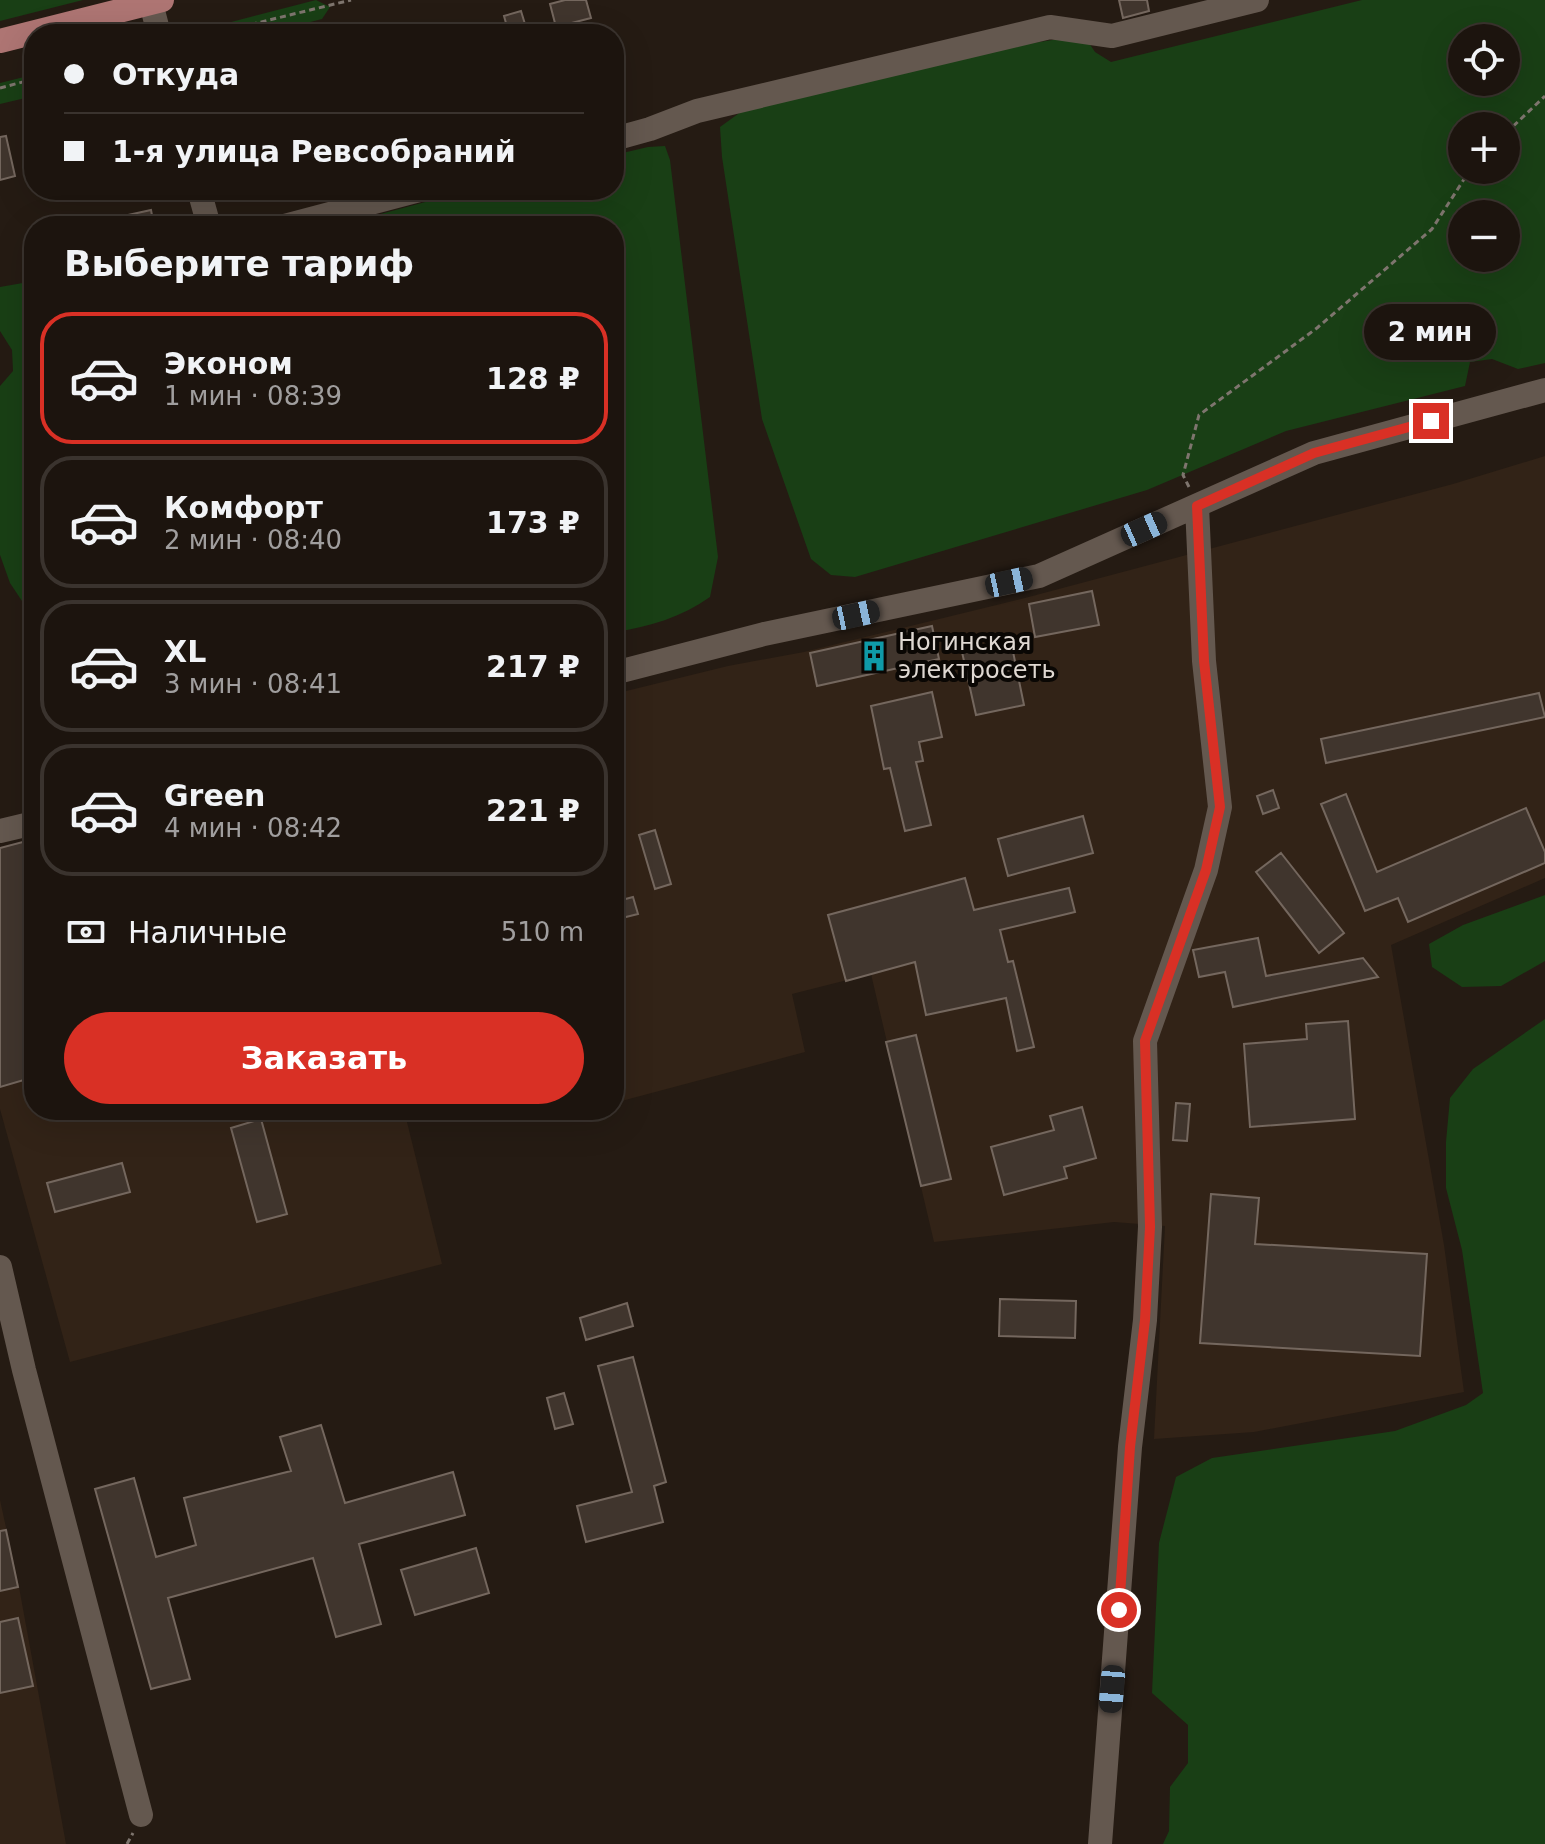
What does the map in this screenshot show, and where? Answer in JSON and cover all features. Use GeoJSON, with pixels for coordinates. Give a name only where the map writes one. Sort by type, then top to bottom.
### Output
{"type":"FeatureCollection","features":[{"type":"Feature","properties":{"kind":"main road"},"geometry":{"type":"LineString","coordinates":[[67,24],[157,1]]}},
{"type":"Feature","properties":{"kind":"main road"},"geometry":{"type":"LineString","coordinates":[[0,41],[24,35]]}},
{"type":"Feature","properties":{"kind":"street"},"geometry":{"type":"LineString","coordinates":[[624,136],[697,111],[1050,27],[1112,36],[1257,0]]}},
{"type":"Feature","properties":{"kind":"street"},"geometry":{"type":"LineString","coordinates":[[157,1],[158,24]]}},
{"type":"Feature","properties":{"kind":"street"},"geometry":{"type":"LineString","coordinates":[[322,216],[382,200]]}},
{"type":"Feature","properties":{"kind":"street"},"geometry":{"type":"LineString","coordinates":[[624,670],[764,634],[1039,576],[1314,453],[1545,390]]}},
{"type":"Feature","properties":{"kind":"street"},"geometry":{"type":"LineString","coordinates":[[1100,1844],[1130,1447],[1145,1320],[1150,1227],[1145,1041],[1206,870],[1220,807],[1204,661],[1197,506]]}},
{"type":"Feature","properties":{"kind":"street"},"geometry":{"type":"LineString","coordinates":[[0,831],[24,825]]}},
{"type":"Feature","properties":{"kind":"street"},"geometry":{"type":"LineString","coordinates":[[0,1267],[10,1357],[141,1815]]}},
{"type":"Feature","properties":{"kind":"path"},"geometry":{"type":"LineString","coordinates":[[253,24],[351,0]]}},
{"type":"Feature","properties":{"kind":"path"},"geometry":{"type":"LineString","coordinates":[[0,88],[24,82]]}},
{"type":"Feature","properties":{"kind":"path"},"geometry":{"type":"LineString","coordinates":[[1520,120],[1545,96]]}},
{"type":"Feature","properties":{"kind":"path"},"geometry":{"type":"LineString","coordinates":[[1197,506],[1183,475],[1199,415],[1317,328],[1432,229],[1461,184]]}},
{"type":"Feature","properties":{"kind":"shaded area"},"geometry":{"type":"Polygon","coordinates":[[[1545,456],[1545,878],[1391,945],[1444,1245],[1464,1392],[1254,1432],[1154,1439],[1165,1226],[1114,1222],[934,1242],[871,974],[792,994],[805,1052],[624,1100],[624,692],[1025,598],[1453,484],[1545,456]]]}},
{"type":"Feature","properties":{"kind":"shaded area"},"geometry":{"type":"Polygon","coordinates":[[[24,842],[24,1120],[406,1120],[442,1264],[70,1362],[0,1109],[0,848],[24,842]]]}},
{"type":"Feature","properties":{"kind":"shaded area"},"geometry":{"type":"Polygon","coordinates":[[[0,1500],[19,1587],[66,1844],[0,1844],[0,1500]]]}},
{"type":"Feature","properties":{"kind":"green space"},"geometry":{"type":"Polygon","coordinates":[[[0,0],[83,0],[0,21],[0,0]]]}},
{"type":"Feature","properties":{"kind":"green space"},"geometry":{"type":"Polygon","coordinates":[[[316,0],[330,7],[322,19],[303,24],[224,24],[316,0]]]}},
{"type":"Feature","properties":{"kind":"green space"},"geometry":{"type":"Polygon","coordinates":[[[1362,0],[1545,0],[1545,363],[1518,369],[1492,359],[1470,362],[1465,386],[1286,431],[1147,490],[855,577],[831,575],[811,559],[762,419],[720,127],[749,106],[1015,46],[1065,38],[1087,40],[1095,52],[1111,62],[1362,0]]]}},
{"type":"Feature","properties":{"kind":"green space"},"geometry":{"type":"Polygon","coordinates":[[[24,77],[24,98],[0,104],[0,83],[24,77]]]}},
{"type":"Feature","properties":{"kind":"green space"},"geometry":{"type":"Polygon","coordinates":[[[665,146],[670,160],[718,557],[710,597],[665,620],[624,630],[624,216],[373,216],[433,200],[624,200],[624,153],[665,146]]]}},
{"type":"Feature","properties":{"kind":"green space"},"geometry":{"type":"Polygon","coordinates":[[[24,283],[24,604],[10,583],[0,555],[0,386],[13,371],[12,350],[0,331],[0,287],[24,283]]]}},
{"type":"Feature","properties":{"kind":"green space"},"geometry":{"type":"Polygon","coordinates":[[[1545,895],[1545,961],[1501,986],[1462,987],[1432,967],[1429,944],[1463,925],[1545,895]]]}},
{"type":"Feature","properties":{"kind":"green space"},"geometry":{"type":"Polygon","coordinates":[[[1545,1019],[1545,1844],[1163,1844],[1169,1831],[1170,1787],[1188,1763],[1188,1725],[1152,1693],[1159,1543],[1176,1477],[1212,1458],[1395,1431],[1466,1405],[1483,1393],[1462,1250],[1446,1188],[1450,1098],[1473,1069],[1545,1019]]]}},
{"type":"Feature","properties":{"kind":"building"},"geometry":{"type":"Polygon","coordinates":[[[586,0],[591,18],[555,24],[550,4],[586,0]]]}},
{"type":"Feature","properties":{"kind":"building"},"geometry":{"type":"Polygon","coordinates":[[[1119,0],[1147,0],[1149,11],[1123,18],[1119,0]]]}},
{"type":"Feature","properties":{"kind":"building"},"geometry":{"type":"Polygon","coordinates":[[[521,11],[525,24],[506,24],[504,16],[521,11]]]}},
{"type":"Feature","properties":{"kind":"building"},"geometry":{"type":"Polygon","coordinates":[[[6,136],[15,176],[0,180],[0,137],[6,136]]]}},
{"type":"Feature","properties":{"kind":"building"},"geometry":{"type":"Polygon","coordinates":[[[151,210],[152,216],[123,216],[151,210]]]}},
{"type":"Feature","properties":{"kind":"building"},"geometry":{"type":"Polygon","coordinates":[[[1092,591],[1099,625],[1035,637],[1029,604],[1092,591]]]}},
{"type":"Feature","properties":{"kind":"building","name":"Ногинская электросеть"},"geometry":{"type":"Polygon","coordinates":[[[932,626],[939,659],[817,686],[810,653],[932,626]]]}},
{"type":"Feature","properties":{"kind":"building"},"geometry":{"type":"Polygon","coordinates":[[[1011,642],[1024,705],[976,715],[962,652],[1011,642]]]}},
{"type":"Feature","properties":{"kind":"building"},"geometry":{"type":"Polygon","coordinates":[[[932,692],[942,737],[919,742],[923,761],[916,762],[931,825],[905,831],[890,768],[884,769],[871,706],[932,692]]]}},
{"type":"Feature","properties":{"kind":"building"},"geometry":{"type":"Polygon","coordinates":[[[1539,693],[1545,717],[1326,763],[1321,739],[1539,693]]]}},
{"type":"Feature","properties":{"kind":"building"},"geometry":{"type":"Polygon","coordinates":[[[1273,790],[1279,808],[1263,814],[1257,796],[1273,790]]]}},
{"type":"Feature","properties":{"kind":"building"},"geometry":{"type":"Polygon","coordinates":[[[1346,794],[1377,872],[1526,808],[1545,852],[1545,863],[1408,922],[1398,898],[1365,911],[1321,804],[1346,794]]]}},
{"type":"Feature","properties":{"kind":"building"},"geometry":{"type":"Polygon","coordinates":[[[1083,816],[1093,853],[1008,876],[998,839],[1083,816]]]}},
{"type":"Feature","properties":{"kind":"building"},"geometry":{"type":"Polygon","coordinates":[[[655,830],[671,884],[655,889],[639,835],[655,830]]]}},
{"type":"Feature","properties":{"kind":"building"},"geometry":{"type":"Polygon","coordinates":[[[24,842],[24,1080],[0,1087],[0,848],[24,842]]]}},
{"type":"Feature","properties":{"kind":"building"},"geometry":{"type":"Polygon","coordinates":[[[1281,853],[1344,933],[1319,953],[1256,872],[1281,853]]]}},
{"type":"Feature","properties":{"kind":"building"},"geometry":{"type":"Polygon","coordinates":[[[965,878],[974,910],[1069,888],[1075,912],[1000,930],[1008,962],[1013,961],[1034,1047],[1017,1051],[1006,998],[926,1015],[915,962],[846,981],[828,915],[965,878]]]}},
{"type":"Feature","properties":{"kind":"building"},"geometry":{"type":"Polygon","coordinates":[[[633,897],[638,914],[624,918],[624,899],[633,897]]]}},
{"type":"Feature","properties":{"kind":"building"},"geometry":{"type":"Polygon","coordinates":[[[1258,938],[1266,976],[1363,958],[1378,977],[1233,1007],[1225,972],[1199,977],[1193,950],[1258,938]]]}},
{"type":"Feature","properties":{"kind":"building"},"geometry":{"type":"Polygon","coordinates":[[[1348,1021],[1355,1119],[1250,1127],[1244,1044],[1307,1039],[1306,1024],[1348,1021]]]}},
{"type":"Feature","properties":{"kind":"building"},"geometry":{"type":"Polygon","coordinates":[[[916,1035],[951,1179],[921,1186],[886,1042],[916,1035]]]}},
{"type":"Feature","properties":{"kind":"building"},"geometry":{"type":"Polygon","coordinates":[[[1176,1103],[1190,1104],[1187,1141],[1173,1140],[1176,1103]]]}},
{"type":"Feature","properties":{"kind":"building"},"geometry":{"type":"Polygon","coordinates":[[[1082,1107],[1096,1158],[1064,1167],[1067,1178],[1004,1195],[991,1147],[1054,1130],[1050,1116],[1082,1107]]]}},
{"type":"Feature","properties":{"kind":"building"},"geometry":{"type":"Polygon","coordinates":[[[261,1120],[287,1214],[257,1222],[231,1128],[261,1120]]]}},
{"type":"Feature","properties":{"kind":"building"},"geometry":{"type":"Polygon","coordinates":[[[122,1163],[130,1192],[55,1212],[47,1183],[122,1163]]]}},
{"type":"Feature","properties":{"kind":"building"},"geometry":{"type":"Polygon","coordinates":[[[1211,1194],[1259,1198],[1255,1244],[1427,1254],[1420,1356],[1200,1343],[1211,1194]]]}},
{"type":"Feature","properties":{"kind":"building"},"geometry":{"type":"Polygon","coordinates":[[[1000,1299],[1076,1301],[1075,1338],[999,1336],[1000,1299]]]}},
{"type":"Feature","properties":{"kind":"building"},"geometry":{"type":"Polygon","coordinates":[[[627,1303],[633,1326],[586,1340],[580,1318],[627,1303]]]}},
{"type":"Feature","properties":{"kind":"building"},"geometry":{"type":"Polygon","coordinates":[[[633,1357],[666,1482],[654,1486],[663,1522],[586,1542],[577,1506],[632,1492],[598,1366],[633,1357]]]}},
{"type":"Feature","properties":{"kind":"building"},"geometry":{"type":"Polygon","coordinates":[[[564,1393],[573,1424],[555,1429],[547,1398],[564,1393]]]}},
{"type":"Feature","properties":{"kind":"building"},"geometry":{"type":"Polygon","coordinates":[[[321,1425],[345,1503],[453,1472],[465,1515],[359,1544],[381,1624],[336,1637],[313,1558],[168,1598],[190,1679],[151,1689],[95,1489],[134,1478],[156,1557],[196,1545],[184,1498],[291,1471],[280,1437],[321,1425]]]}},
{"type":"Feature","properties":{"kind":"building"},"geometry":{"type":"Polygon","coordinates":[[[6,1530],[18,1587],[0,1591],[0,1531],[6,1530]]]}},
{"type":"Feature","properties":{"kind":"building"},"geometry":{"type":"Polygon","coordinates":[[[476,1548],[489,1593],[415,1615],[401,1570],[476,1548]]]}},
{"type":"Feature","properties":{"kind":"building"},"geometry":{"type":"Polygon","coordinates":[[[18,1618],[33,1686],[0,1693],[0,1622],[18,1618]]]}},
{"type":"Feature","properties":{"kind":"place","name":"Ногинская электросеть"},"geometry":{"type":"Point","coordinates":[874,656]}},
{"type":"Feature","properties":{"kind":"route"},"geometry":{"type":"LineString","coordinates":[[1119,1610],[1130,1447],[1145,1320],[1150,1227],[1145,1041],[1206,870],[1220,807],[1204,661],[1197,506],[1314,453],[1431,421]]}}]}
